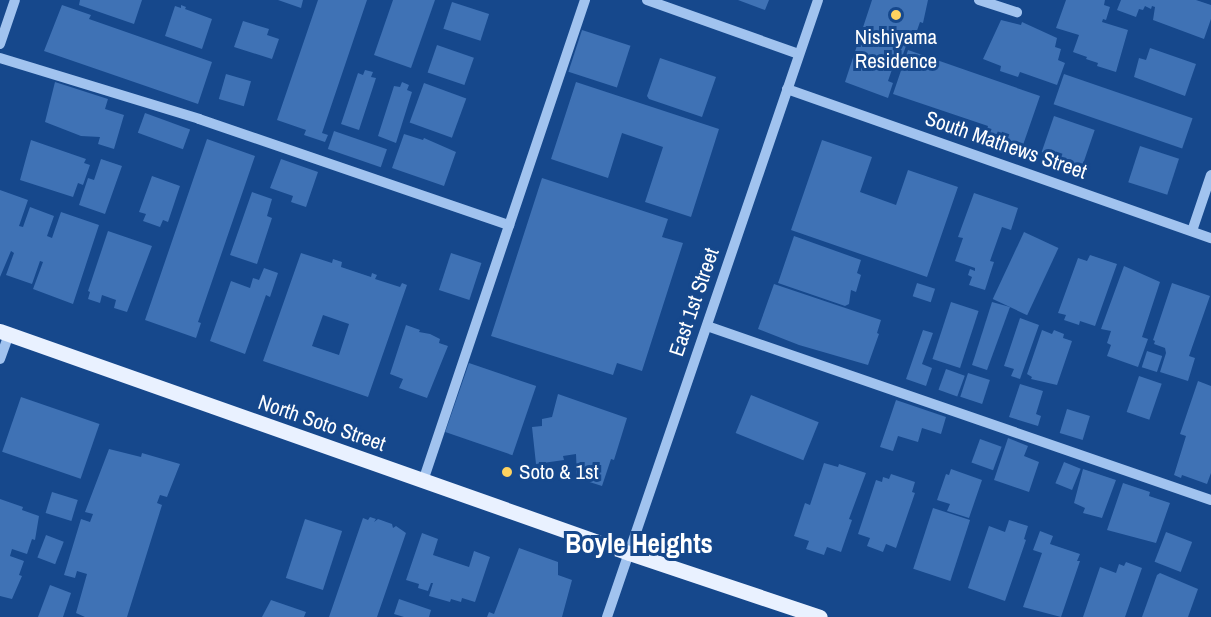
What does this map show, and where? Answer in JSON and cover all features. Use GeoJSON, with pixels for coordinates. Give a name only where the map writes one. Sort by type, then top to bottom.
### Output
{"type":"FeatureCollection","features":[{"type":"Feature","properties":{"kind":"main road","name":"North Soto Street"},"geometry":{"type":"LineString","coordinates":[[4,333],[629,553],[820,617]]}},
{"type":"Feature","properties":{"kind":"street"},"geometry":{"type":"LineString","coordinates":[[0,44],[15,0]]}},
{"type":"Feature","properties":{"kind":"street"},"geometry":{"type":"LineString","coordinates":[[423,481],[585,0]]}},
{"type":"Feature","properties":{"kind":"street"},"geometry":{"type":"LineString","coordinates":[[647,0],[799,54]]}},
{"type":"Feature","properties":{"kind":"street","name":"East 1st Street"},"geometry":{"type":"LineString","coordinates":[[607,617],[818,0]]}},
{"type":"Feature","properties":{"kind":"street"},"geometry":{"type":"LineString","coordinates":[[979,0],[1017,12]]}},
{"type":"Feature","properties":{"kind":"street"},"geometry":{"type":"LineString","coordinates":[[0,58],[199,119],[509,225]]}},
{"type":"Feature","properties":{"kind":"street","name":"South Mathews Street"},"geometry":{"type":"LineString","coordinates":[[787,89],[1211,238]]}},
{"type":"Feature","properties":{"kind":"street"},"geometry":{"type":"LineString","coordinates":[[1192,231],[1211,175]]}},
{"type":"Feature","properties":{"kind":"street"},"geometry":{"type":"LineString","coordinates":[[707,326],[1211,500]]}},
{"type":"Feature","properties":{"kind":"street"},"geometry":{"type":"LineString","coordinates":[[0,359],[4,333]]}},
{"type":"Feature","properties":{"kind":"building"},"geometry":{"type":"Polygon","coordinates":[[[80,0],[142,0],[134,24],[79,5],[80,0]]]}},
{"type":"Feature","properties":{"kind":"building"},"geometry":{"type":"Polygon","coordinates":[[[278,0],[303,0],[301,8],[278,0]]]}},
{"type":"Feature","properties":{"kind":"building"},"geometry":{"type":"Polygon","coordinates":[[[318,0],[367,0],[322,133],[328,135],[325,142],[304,135],[306,130],[277,120],[318,0]]]}},
{"type":"Feature","properties":{"kind":"building"},"geometry":{"type":"Polygon","coordinates":[[[393,0],[435,0],[411,68],[374,55],[393,0]]]}},
{"type":"Feature","properties":{"kind":"building"},"geometry":{"type":"Polygon","coordinates":[[[738,0],[769,0],[765,10],[738,0]]]}},
{"type":"Feature","properties":{"kind":"building"},"geometry":{"type":"Polygon","coordinates":[[[872,0],[928,0],[923,23],[920,22],[913,42],[894,35],[907,43],[901,60],[896,58],[888,81],[893,83],[888,98],[845,82],[872,0]]]}},
{"type":"Feature","properties":{"kind":"building"},"geometry":{"type":"Polygon","coordinates":[[[1066,0],[1105,0],[1104,5],[1110,7],[1106,20],[1103,19],[1102,22],[1128,30],[1116,72],[1097,66],[1098,63],[1073,52],[1079,35],[1056,28],[1066,0]]]}},
{"type":"Feature","properties":{"kind":"building"},"geometry":{"type":"Polygon","coordinates":[[[1121,0],[1196,0],[1211,5],[1211,19],[1204,39],[1153,20],[1155,7],[1152,6],[1151,9],[1145,6],[1143,10],[1139,9],[1136,17],[1117,10],[1121,0]]]}},
{"type":"Feature","properties":{"kind":"building"},"geometry":{"type":"Polygon","coordinates":[[[452,2],[489,14],[480,41],[443,29],[452,2]]]}},
{"type":"Feature","properties":{"kind":"building"},"geometry":{"type":"Polygon","coordinates":[[[62,5],[91,15],[89,19],[212,62],[198,104],[44,51],[62,5]]]}},
{"type":"Feature","properties":{"kind":"building"},"geometry":{"type":"Polygon","coordinates":[[[181,5],[186,7],[185,9],[212,19],[202,49],[165,36],[175,6],[181,8],[181,5]]]}},
{"type":"Feature","properties":{"kind":"building"},"geometry":{"type":"Polygon","coordinates":[[[1001,20],[1021,25],[1022,22],[1057,38],[1055,47],[1061,49],[1058,60],[1065,63],[1057,85],[1020,72],[1018,77],[1000,71],[1001,66],[983,59],[1001,20]]]}},
{"type":"Feature","properties":{"kind":"building"},"geometry":{"type":"Polygon","coordinates":[[[243,21],[269,29],[267,35],[279,39],[272,59],[234,47],[243,21]]]}},
{"type":"Feature","properties":{"kind":"building"},"geometry":{"type":"Polygon","coordinates":[[[582,30],[631,46],[617,88],[568,72],[582,30]]]}},
{"type":"Feature","properties":{"kind":"building"},"geometry":{"type":"Polygon","coordinates":[[[437,45],[474,58],[464,85],[428,72],[437,45]]]}},
{"type":"Feature","properties":{"kind":"building"},"geometry":{"type":"Polygon","coordinates":[[[1150,48],[1196,64],[1185,96],[1134,77],[1139,58],[1146,60],[1150,48]]]}},
{"type":"Feature","properties":{"kind":"building"},"geometry":{"type":"Polygon","coordinates":[[[908,50],[1040,96],[1023,145],[986,132],[988,126],[893,94],[908,50]]]}},
{"type":"Feature","properties":{"kind":"building"},"geometry":{"type":"Polygon","coordinates":[[[660,58],[716,77],[702,117],[649,99],[647,96],[660,58]]]}},
{"type":"Feature","properties":{"kind":"building"},"geometry":{"type":"Polygon","coordinates":[[[365,70],[373,72],[371,77],[376,78],[359,130],[341,124],[358,73],[363,75],[365,70]]]}},
{"type":"Feature","properties":{"kind":"building"},"geometry":{"type":"Polygon","coordinates":[[[226,74],[251,81],[244,106],[219,99],[226,74]]]}},
{"type":"Feature","properties":{"kind":"building"},"geometry":{"type":"Polygon","coordinates":[[[1064,74],[1193,118],[1182,149],[1054,104],[1064,74]]]}},
{"type":"Feature","properties":{"kind":"building"},"geometry":{"type":"Polygon","coordinates":[[[55,82],[108,99],[105,109],[124,115],[114,149],[98,144],[100,137],[81,136],[45,122],[55,82]]]}},
{"type":"Feature","properties":{"kind":"building"},"geometry":{"type":"Polygon","coordinates":[[[402,82],[409,85],[407,90],[412,92],[396,143],[378,136],[394,86],[400,87],[402,82]]]}},
{"type":"Feature","properties":{"kind":"building"},"geometry":{"type":"Polygon","coordinates":[[[576,82],[719,129],[691,217],[645,202],[663,147],[622,133],[608,178],[551,159],[576,82]]]}},
{"type":"Feature","properties":{"kind":"building"},"geometry":{"type":"Polygon","coordinates":[[[424,83],[466,98],[452,138],[410,122],[424,83]]]}},
{"type":"Feature","properties":{"kind":"building"},"geometry":{"type":"Polygon","coordinates":[[[145,113],[190,129],[183,149],[138,133],[145,113]]]}},
{"type":"Feature","properties":{"kind":"building"},"geometry":{"type":"Polygon","coordinates":[[[1054,116],[1095,130],[1082,166],[1042,152],[1054,116]]]}},
{"type":"Feature","properties":{"kind":"building"},"geometry":{"type":"Polygon","coordinates":[[[334,131],[387,149],[381,167],[328,149],[334,131]]]}},
{"type":"Feature","properties":{"kind":"building"},"geometry":{"type":"Polygon","coordinates":[[[404,134],[423,140],[424,138],[456,152],[444,186],[392,168],[404,134]]]}},
{"type":"Feature","properties":{"kind":"building"},"geometry":{"type":"Polygon","coordinates":[[[207,139],[255,156],[198,322],[201,323],[196,338],[145,320],[207,139]]]}},
{"type":"Feature","properties":{"kind":"building"},"geometry":{"type":"Polygon","coordinates":[[[31,140],[86,159],[84,163],[90,165],[83,185],[78,183],[73,197],[20,180],[31,140]]]}},
{"type":"Feature","properties":{"kind":"building"},"geometry":{"type":"Polygon","coordinates":[[[822,140],[872,157],[860,192],[896,205],[908,170],[958,187],[927,277],[791,230],[822,140]]]}},
{"type":"Feature","properties":{"kind":"building"},"geometry":{"type":"Polygon","coordinates":[[[1140,146],[1179,159],[1167,195],[1128,182],[1140,146]]]}},
{"type":"Feature","properties":{"kind":"building"},"geometry":{"type":"Polygon","coordinates":[[[101,159],[122,166],[105,214],[79,205],[88,178],[94,180],[101,159]]]}},
{"type":"Feature","properties":{"kind":"building"},"geometry":{"type":"Polygon","coordinates":[[[281,159],[318,172],[306,207],[291,202],[293,196],[270,188],[281,159]]]}},
{"type":"Feature","properties":{"kind":"building"},"geometry":{"type":"Polygon","coordinates":[[[152,176],[180,186],[168,222],[163,220],[160,227],[143,221],[146,214],[139,212],[152,176]]]}},
{"type":"Feature","properties":{"kind":"building"},"geometry":{"type":"Polygon","coordinates":[[[542,178],[668,219],[662,237],[683,243],[642,371],[617,363],[613,375],[491,336],[542,178]]]}},
{"type":"Feature","properties":{"kind":"building"},"geometry":{"type":"Polygon","coordinates":[[[0,190],[28,200],[19,226],[23,227],[30,207],[54,216],[47,236],[52,238],[61,212],[99,225],[73,304],[33,289],[43,262],[40,261],[32,284],[6,275],[14,253],[11,251],[0,277],[0,190]]]}},
{"type":"Feature","properties":{"kind":"building"},"geometry":{"type":"Polygon","coordinates":[[[252,192],[272,199],[267,216],[272,218],[257,264],[230,255],[252,192]]]}},
{"type":"Feature","properties":{"kind":"building"},"geometry":{"type":"Polygon","coordinates":[[[974,193],[1018,208],[1011,230],[1002,227],[990,261],[994,262],[985,290],[969,285],[972,277],[968,275],[970,269],[975,271],[975,268],[955,261],[963,238],[958,237],[974,193]]]}},
{"type":"Feature","properties":{"kind":"building"},"geometry":{"type":"Polygon","coordinates":[[[108,231],[152,246],[127,312],[114,308],[116,300],[102,295],[100,303],[88,299],[90,292],[88,291],[108,231]]]}},
{"type":"Feature","properties":{"kind":"building"},"geometry":{"type":"Polygon","coordinates":[[[1024,232],[1058,248],[1027,315],[993,299],[1024,232]]]}},
{"type":"Feature","properties":{"kind":"building"},"geometry":{"type":"Polygon","coordinates":[[[794,236],[861,260],[857,273],[861,275],[856,292],[851,290],[849,304],[845,306],[778,283],[794,236]]]}},
{"type":"Feature","properties":{"kind":"building"},"geometry":{"type":"Polygon","coordinates":[[[301,253],[332,263],[333,259],[342,262],[341,267],[371,277],[372,273],[377,275],[375,279],[400,287],[402,283],[407,285],[368,397],[263,361],[301,253]],[[323,315],[312,346],[339,355],[349,324],[323,315]]]}},
{"type":"Feature","properties":{"kind":"building"},"geometry":{"type":"Polygon","coordinates":[[[451,253],[481,263],[469,300],[439,290],[451,253]]]}},
{"type":"Feature","properties":{"kind":"building"},"geometry":{"type":"Polygon","coordinates":[[[1090,255],[1117,264],[1095,326],[1080,321],[1079,325],[1064,320],[1066,315],[1058,313],[1078,258],[1087,261],[1090,255]]]}},
{"type":"Feature","properties":{"kind":"building"},"geometry":{"type":"Polygon","coordinates":[[[1124,266],[1160,282],[1142,337],[1148,339],[1138,367],[1107,356],[1111,345],[1107,343],[1111,331],[1101,329],[1124,266]]]}},
{"type":"Feature","properties":{"kind":"building"},"geometry":{"type":"Polygon","coordinates":[[[264,268],[278,273],[270,297],[266,295],[245,354],[210,341],[231,281],[250,288],[253,278],[259,280],[264,268]]]}},
{"type":"Feature","properties":{"kind":"building"},"geometry":{"type":"Polygon","coordinates":[[[917,283],[935,289],[931,302],[913,296],[917,283]]]}},
{"type":"Feature","properties":{"kind":"building"},"geometry":{"type":"Polygon","coordinates":[[[1172,283],[1210,296],[1189,356],[1195,358],[1188,381],[1160,372],[1166,353],[1165,348],[1154,344],[1153,340],[1172,283]]]}},
{"type":"Feature","properties":{"kind":"building"},"geometry":{"type":"Polygon","coordinates":[[[774,284],[881,320],[877,333],[879,334],[868,365],[799,345],[758,329],[774,284]]]}},
{"type":"Feature","properties":{"kind":"building"},"geometry":{"type":"Polygon","coordinates":[[[951,302],[979,311],[960,368],[932,359],[951,302]]]}},
{"type":"Feature","properties":{"kind":"building"},"geometry":{"type":"Polygon","coordinates":[[[992,302],[1010,307],[987,370],[972,365],[992,302]]]}},
{"type":"Feature","properties":{"kind":"building"},"geometry":{"type":"Polygon","coordinates":[[[1020,318],[1039,325],[1020,379],[1011,376],[1014,369],[1004,366],[1020,318]]]}},
{"type":"Feature","properties":{"kind":"building"},"geometry":{"type":"Polygon","coordinates":[[[406,325],[440,339],[439,343],[448,346],[427,398],[399,388],[403,379],[390,374],[406,325]]]}},
{"type":"Feature","properties":{"kind":"building"},"geometry":{"type":"Polygon","coordinates":[[[923,330],[933,333],[922,364],[932,368],[926,386],[906,379],[923,330]]]}},
{"type":"Feature","properties":{"kind":"building"},"geometry":{"type":"Polygon","coordinates":[[[1042,330],[1052,334],[1054,330],[1064,334],[1063,338],[1072,341],[1057,385],[1031,379],[1032,377],[1027,374],[1042,330]]]}},
{"type":"Feature","properties":{"kind":"building"},"geometry":{"type":"Polygon","coordinates":[[[1147,351],[1162,356],[1157,372],[1142,367],[1147,351]]]}},
{"type":"Feature","properties":{"kind":"building"},"geometry":{"type":"Polygon","coordinates":[[[469,363],[536,386],[512,455],[445,432],[469,363]]]}},
{"type":"Feature","properties":{"kind":"building"},"geometry":{"type":"Polygon","coordinates":[[[946,369],[965,376],[957,397],[938,390],[946,369]]]}},
{"type":"Feature","properties":{"kind":"building"},"geometry":{"type":"Polygon","coordinates":[[[968,373],[990,380],[982,404],[960,397],[968,373]]]}},
{"type":"Feature","properties":{"kind":"building"},"geometry":{"type":"Polygon","coordinates":[[[1139,376],[1162,384],[1149,420],[1127,412],[1139,376]]]}},
{"type":"Feature","properties":{"kind":"building"},"geometry":{"type":"Polygon","coordinates":[[[1198,381],[1211,386],[1211,473],[1207,484],[1182,475],[1181,478],[1174,475],[1186,436],[1180,434],[1198,381]]]}},
{"type":"Feature","properties":{"kind":"building"},"geometry":{"type":"Polygon","coordinates":[[[1020,384],[1043,391],[1036,414],[1041,416],[1038,426],[1009,417],[1020,384]]]}},
{"type":"Feature","properties":{"kind":"building"},"geometry":{"type":"Polygon","coordinates":[[[558,394],[627,418],[614,460],[611,459],[602,486],[577,478],[576,454],[563,456],[564,460],[536,464],[532,427],[542,426],[542,419],[552,417],[558,394]]]}},
{"type":"Feature","properties":{"kind":"building"},"geometry":{"type":"Polygon","coordinates":[[[751,395],[819,422],[803,460],[736,433],[751,395]]]}},
{"type":"Feature","properties":{"kind":"building"},"geometry":{"type":"Polygon","coordinates":[[[21,397],[99,424],[81,479],[2,452],[21,397]]]}},
{"type":"Feature","properties":{"kind":"building"},"geometry":{"type":"Polygon","coordinates":[[[896,400],[946,417],[941,434],[922,428],[918,442],[898,436],[893,451],[880,447],[896,400]]]}},
{"type":"Feature","properties":{"kind":"building"},"geometry":{"type":"Polygon","coordinates":[[[1067,409],[1090,416],[1083,440],[1060,433],[1067,409]]]}},
{"type":"Feature","properties":{"kind":"building"},"geometry":{"type":"Polygon","coordinates":[[[1008,438],[1028,446],[1024,456],[1039,462],[1029,492],[994,480],[1008,438]]]}},
{"type":"Feature","properties":{"kind":"building"},"geometry":{"type":"Polygon","coordinates":[[[980,439],[1002,447],[993,470],[971,462],[980,439]]]}},
{"type":"Feature","properties":{"kind":"building"},"geometry":{"type":"Polygon","coordinates":[[[109,449],[141,457],[142,453],[180,464],[167,497],[160,495],[157,503],[162,505],[127,617],[85,617],[76,613],[87,574],[77,571],[75,578],[64,575],[81,519],[90,522],[93,514],[85,512],[109,449]]]}},
{"type":"Feature","properties":{"kind":"building"},"geometry":{"type":"Polygon","coordinates":[[[1064,462],[1081,469],[1072,490],[1055,483],[1064,462]]]}},
{"type":"Feature","properties":{"kind":"building"},"geometry":{"type":"Polygon","coordinates":[[[824,463],[838,467],[839,464],[866,473],[849,519],[852,520],[841,552],[827,547],[824,555],[806,549],[809,541],[794,536],[805,503],[810,505],[824,463]]]}},
{"type":"Feature","properties":{"kind":"building"},"geometry":{"type":"Polygon","coordinates":[[[951,469],[982,480],[969,518],[947,511],[950,504],[937,500],[946,474],[949,475],[951,469]]]}},
{"type":"Feature","properties":{"kind":"building"},"geometry":{"type":"Polygon","coordinates":[[[1083,469],[1116,480],[1102,518],[1083,513],[1085,508],[1074,503],[1083,469]]]}},
{"type":"Feature","properties":{"kind":"building"},"geometry":{"type":"Polygon","coordinates":[[[891,474],[915,482],[912,492],[915,493],[896,548],[886,544],[883,552],[867,546],[870,538],[858,534],[876,480],[882,482],[883,477],[889,479],[891,474]]]}},
{"type":"Feature","properties":{"kind":"building"},"geometry":{"type":"Polygon","coordinates":[[[1123,483],[1150,492],[1149,496],[1170,503],[1156,543],[1107,530],[1123,483]]]}},
{"type":"Feature","properties":{"kind":"building"},"geometry":{"type":"Polygon","coordinates":[[[52,492],[78,500],[71,521],[46,513],[52,492]]]}},
{"type":"Feature","properties":{"kind":"building"},"geometry":{"type":"Polygon","coordinates":[[[0,499],[23,507],[22,510],[39,516],[35,540],[32,539],[27,554],[12,549],[10,556],[24,561],[19,575],[22,576],[12,599],[0,596],[0,499]]]}},
{"type":"Feature","properties":{"kind":"building"},"geometry":{"type":"Polygon","coordinates":[[[933,508],[970,520],[950,581],[913,569],[933,508]]]}},
{"type":"Feature","properties":{"kind":"building"},"geometry":{"type":"Polygon","coordinates":[[[370,517],[376,519],[374,522],[378,519],[406,533],[377,617],[329,617],[363,518],[368,520],[370,517]]]}},
{"type":"Feature","properties":{"kind":"building"},"geometry":{"type":"Polygon","coordinates":[[[305,519],[342,531],[323,590],[286,578],[305,519]]]}},
{"type":"Feature","properties":{"kind":"building"},"geometry":{"type":"Polygon","coordinates":[[[1009,520],[1028,526],[1024,539],[1026,540],[1005,601],[968,588],[989,526],[1005,532],[1009,520]]]}},
{"type":"Feature","properties":{"kind":"building"},"geometry":{"type":"Polygon","coordinates":[[[1040,531],[1053,536],[1050,544],[1080,554],[1077,561],[1080,561],[1061,617],[1023,607],[1042,553],[1033,550],[1040,531]]]}},
{"type":"Feature","properties":{"kind":"building"},"geometry":{"type":"Polygon","coordinates":[[[1166,532],[1192,542],[1181,572],[1155,562],[1166,532]]]}},
{"type":"Feature","properties":{"kind":"building"},"geometry":{"type":"Polygon","coordinates":[[[422,533],[438,539],[433,555],[469,567],[474,551],[490,557],[475,602],[462,598],[461,602],[451,599],[450,602],[429,596],[433,583],[428,591],[418,588],[419,584],[406,580],[422,533]]]}},
{"type":"Feature","properties":{"kind":"building"},"geometry":{"type":"Polygon","coordinates":[[[46,535],[64,542],[55,564],[37,557],[46,535]]]}},
{"type":"Feature","properties":{"kind":"building"},"geometry":{"type":"Polygon","coordinates":[[[519,548],[558,562],[558,575],[572,580],[562,617],[487,617],[489,612],[494,614],[519,548]]]}},
{"type":"Feature","properties":{"kind":"building"},"geometry":{"type":"Polygon","coordinates":[[[1126,562],[1142,568],[1125,617],[1083,617],[1100,567],[1116,573],[1119,564],[1124,566],[1126,562]]]}},
{"type":"Feature","properties":{"kind":"building"},"geometry":{"type":"Polygon","coordinates":[[[1160,573],[1198,589],[1188,617],[1142,617],[1157,575],[1160,573]]]}},
{"type":"Feature","properties":{"kind":"building"},"geometry":{"type":"Polygon","coordinates":[[[50,585],[71,593],[63,617],[38,617],[50,585]]]}},
{"type":"Feature","properties":{"kind":"building"},"geometry":{"type":"Polygon","coordinates":[[[399,599],[431,610],[429,617],[404,617],[394,614],[399,599]]]}},
{"type":"Feature","properties":{"kind":"building"},"geometry":{"type":"Polygon","coordinates":[[[271,600],[306,612],[304,617],[262,617],[271,600]]]}},
{"type":"Feature","properties":{"kind":"place","name":"Nishiyama Residence"},"geometry":{"type":"Point","coordinates":[896,15]}},
{"type":"Feature","properties":{"kind":"place","name":"Soto & 1st"},"geometry":{"type":"Point","coordinates":[507,472]}},
{"type":"Feature","properties":{"kind":"district","name":"Boyle Heights"},"geometry":{"type":"Point","coordinates":[639,544]}}]}
